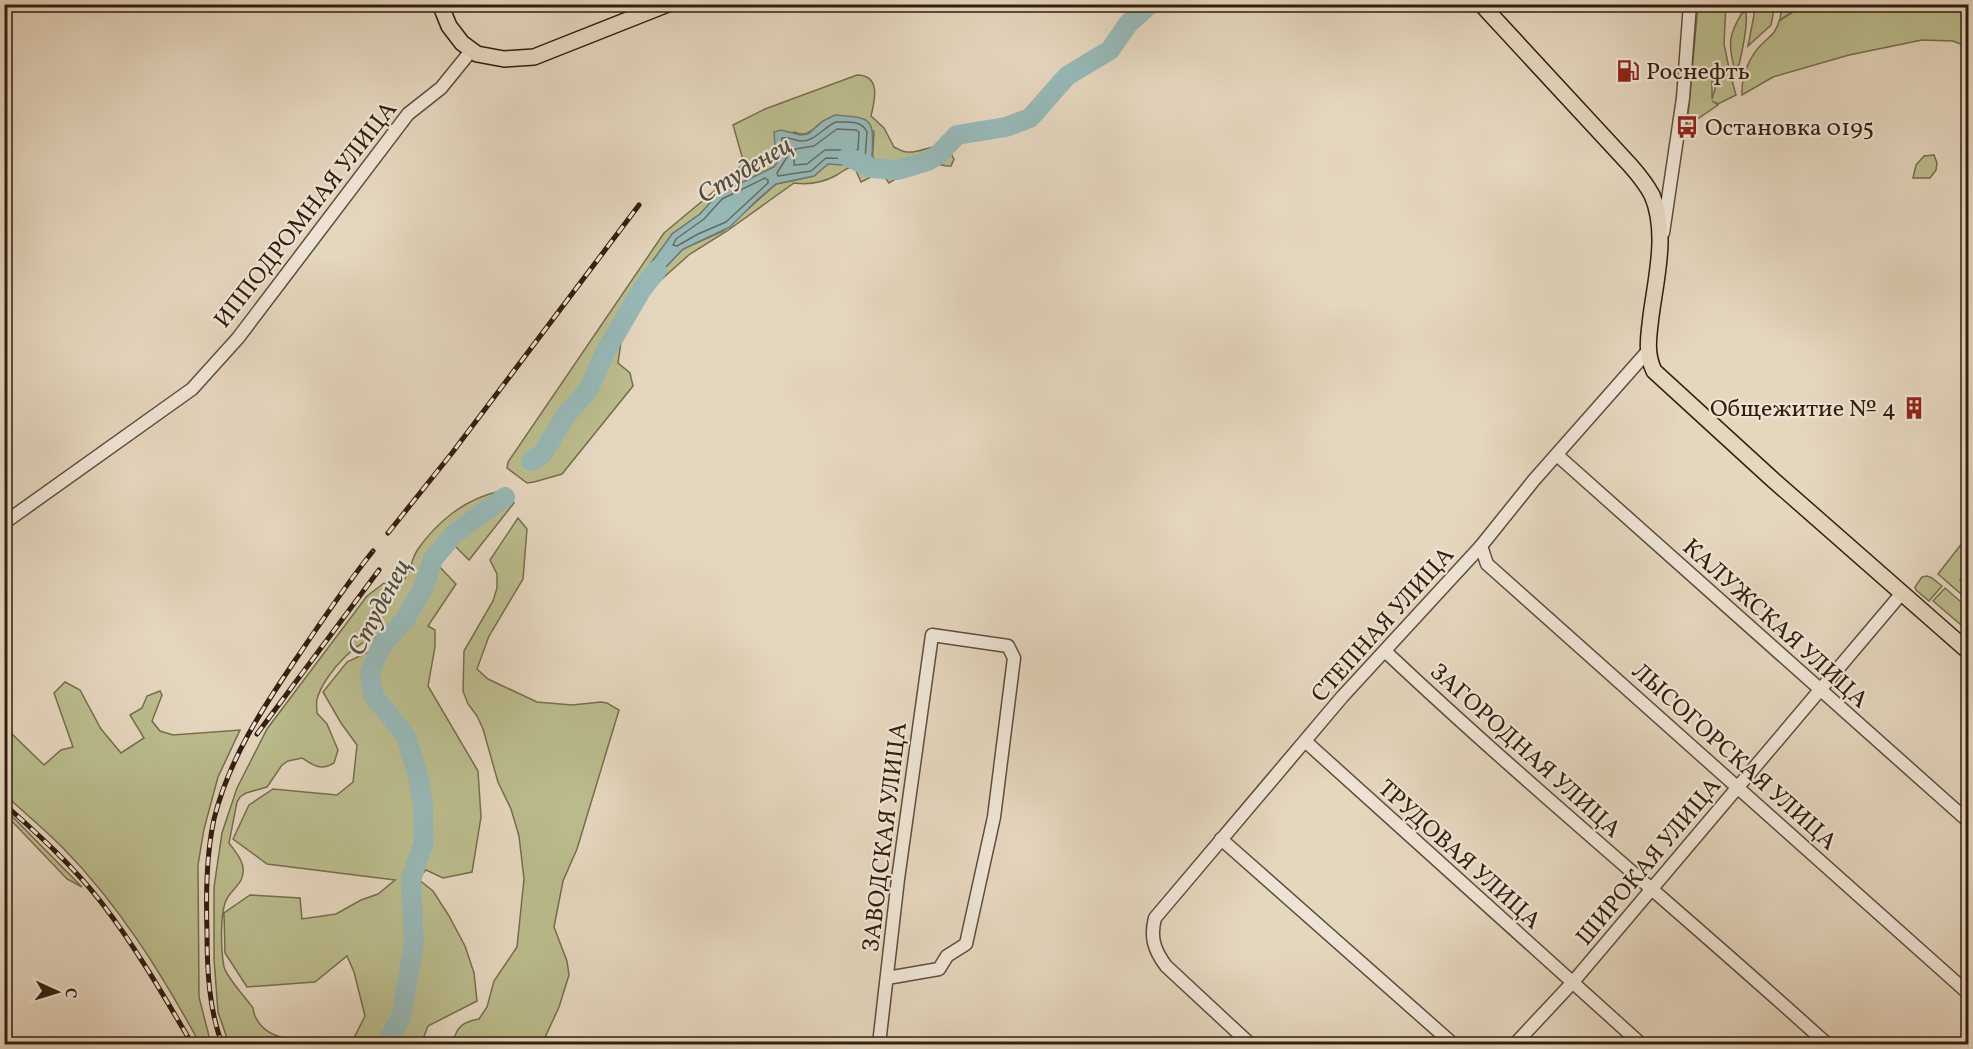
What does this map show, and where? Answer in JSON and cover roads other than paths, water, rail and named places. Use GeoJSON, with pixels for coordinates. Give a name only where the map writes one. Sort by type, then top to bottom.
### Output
{"type":"FeatureCollection","features":[{"type":"Feature","properties":{"kind":"main road"},"geometry":{"type":"LineString","coordinates":[[440,4],[455,34],[471,51],[483,56],[504,59],[534,57],[668,4]]}},
{"type":"Feature","properties":{"kind":"main road"},"geometry":{"type":"LineString","coordinates":[[1481,4],[1640,177],[1651,195],[1656,209],[1659,232],[1647,352],[1654,371],[1968,651]]}},
{"type":"Feature","properties":{"kind":"street"},"geometry":{"type":"LineString","coordinates":[[1658,260],[1683,98],[1690,4]]}},
{"type":"Feature","properties":{"kind":"street","name":"ИППОДРОМНАЯ УЛИЦА"},"geometry":{"type":"LineString","coordinates":[[4,523],[192,389],[238,338],[408,114],[441,88],[471,51]]}},
{"type":"Feature","properties":{"kind":"street","name":"СТЕПНАЯ УЛИЦА"},"geometry":{"type":"LineString","coordinates":[[1250,1044],[1166,966],[1154,946],[1155,918],[1305,741],[1481,546],[1527,488],[1647,352]]}},
{"type":"Feature","properties":{"kind":"street","name":"КАЛУЖСКАЯ УЛИЦА"},"geometry":{"type":"LineString","coordinates":[[1557,455],[1968,821]]}},
{"type":"Feature","properties":{"kind":"street","name":"ЛЫСОГОРСКАЯ УЛИЦА"},"geometry":{"type":"LineString","coordinates":[[1481,546],[1487,564],[1968,993]]}},
{"type":"Feature","properties":{"kind":"street","name":"ШИРОКАЯ УЛИЦА"},"geometry":{"type":"LineString","coordinates":[[1515,1044],[1573,982],[1902,593]]}},
{"type":"Feature","properties":{"kind":"street","name":"ЗАВОДСКАЯ УЛИЦА"},"geometry":{"type":"LineString","coordinates":[[879,1044],[898,879],[932,634],[1008,646],[1014,658],[994,816],[966,944],[947,956],[939,969],[887,978]]}},
{"type":"Feature","properties":{"kind":"street","name":"ЗАГОРОДНАЯ УЛИЦА"},"geometry":{"type":"LineString","coordinates":[[1386,652],[1827,1044]]}},
{"type":"Feature","properties":{"kind":"street","name":"ТРУДОВАЯ УЛИЦА"},"geometry":{"type":"LineString","coordinates":[[1305,741],[1641,1044]]}},
{"type":"Feature","properties":{"kind":"street"},"geometry":{"type":"LineString","coordinates":[[1221,839],[1453,1044]]}},
{"type":"Feature","properties":{"kind":"water"},"geometry":{"type":"Polygon","coordinates":[[[835,115],[857,117],[868,122],[871,127],[872,156],[876,161],[876,167],[828,164],[814,176],[776,184],[730,227],[683,249],[651,286],[642,289],[642,282],[651,263],[672,234],[700,214],[718,194],[774,167],[781,157],[775,146],[774,132],[781,130],[800,135],[808,134],[823,121],[835,115]]]}},
{"type":"Feature","properties":{"kind":"waterway","name":"Студенец"},"geometry":{"type":"LineString","coordinates":[[848,157],[872,168],[898,170],[928,161],[939,154],[957,135],[1006,127],[1030,118],[1067,76],[1110,50],[1128,24],[1150,4]]}},
{"type":"Feature","properties":{"kind":"waterway","name":"Студенец"},"geometry":{"type":"LineString","coordinates":[[531,461],[542,454],[567,414],[588,390],[607,349],[642,289],[657,270]]}},
{"type":"Feature","properties":{"kind":"waterway","name":"Студенец"},"geometry":{"type":"LineString","coordinates":[[386,1044],[401,1017],[414,944],[411,880],[424,842],[423,806],[418,776],[406,736],[373,695],[370,672],[381,646],[403,622],[423,589],[433,559],[454,534],[505,497]]}},
{"type":"Feature","properties":{"kind":"railway"},"geometry":{"type":"LineString","coordinates":[[388,533],[452,453],[639,205]]}},
{"type":"Feature","properties":{"kind":"railway"},"geometry":{"type":"LineString","coordinates":[[222,1044],[214,1017],[210,989],[207,905],[209,847],[220,797],[238,755],[259,716],[324,618],[373,551]]}},
{"type":"Feature","properties":{"kind":"railway"},"geometry":{"type":"LineString","coordinates":[[257,734],[379,570]]}},
{"type":"Feature","properties":{"kind":"railway"},"geometry":{"type":"LineString","coordinates":[[4,804],[67,863],[101,902],[137,954],[192,1044]]}},
{"type":"Feature","properties":{"kind":"place","name":"Роснефть"},"geometry":{"type":"Point","coordinates":[1628,71]}},
{"type":"Feature","properties":{"kind":"place","name":"Остановка 0195"},"geometry":{"type":"Point","coordinates":[1687,127]}},
{"type":"Feature","properties":{"kind":"place","name":"Общежитие № 4"},"geometry":{"type":"Point","coordinates":[1914,408]}}]}
